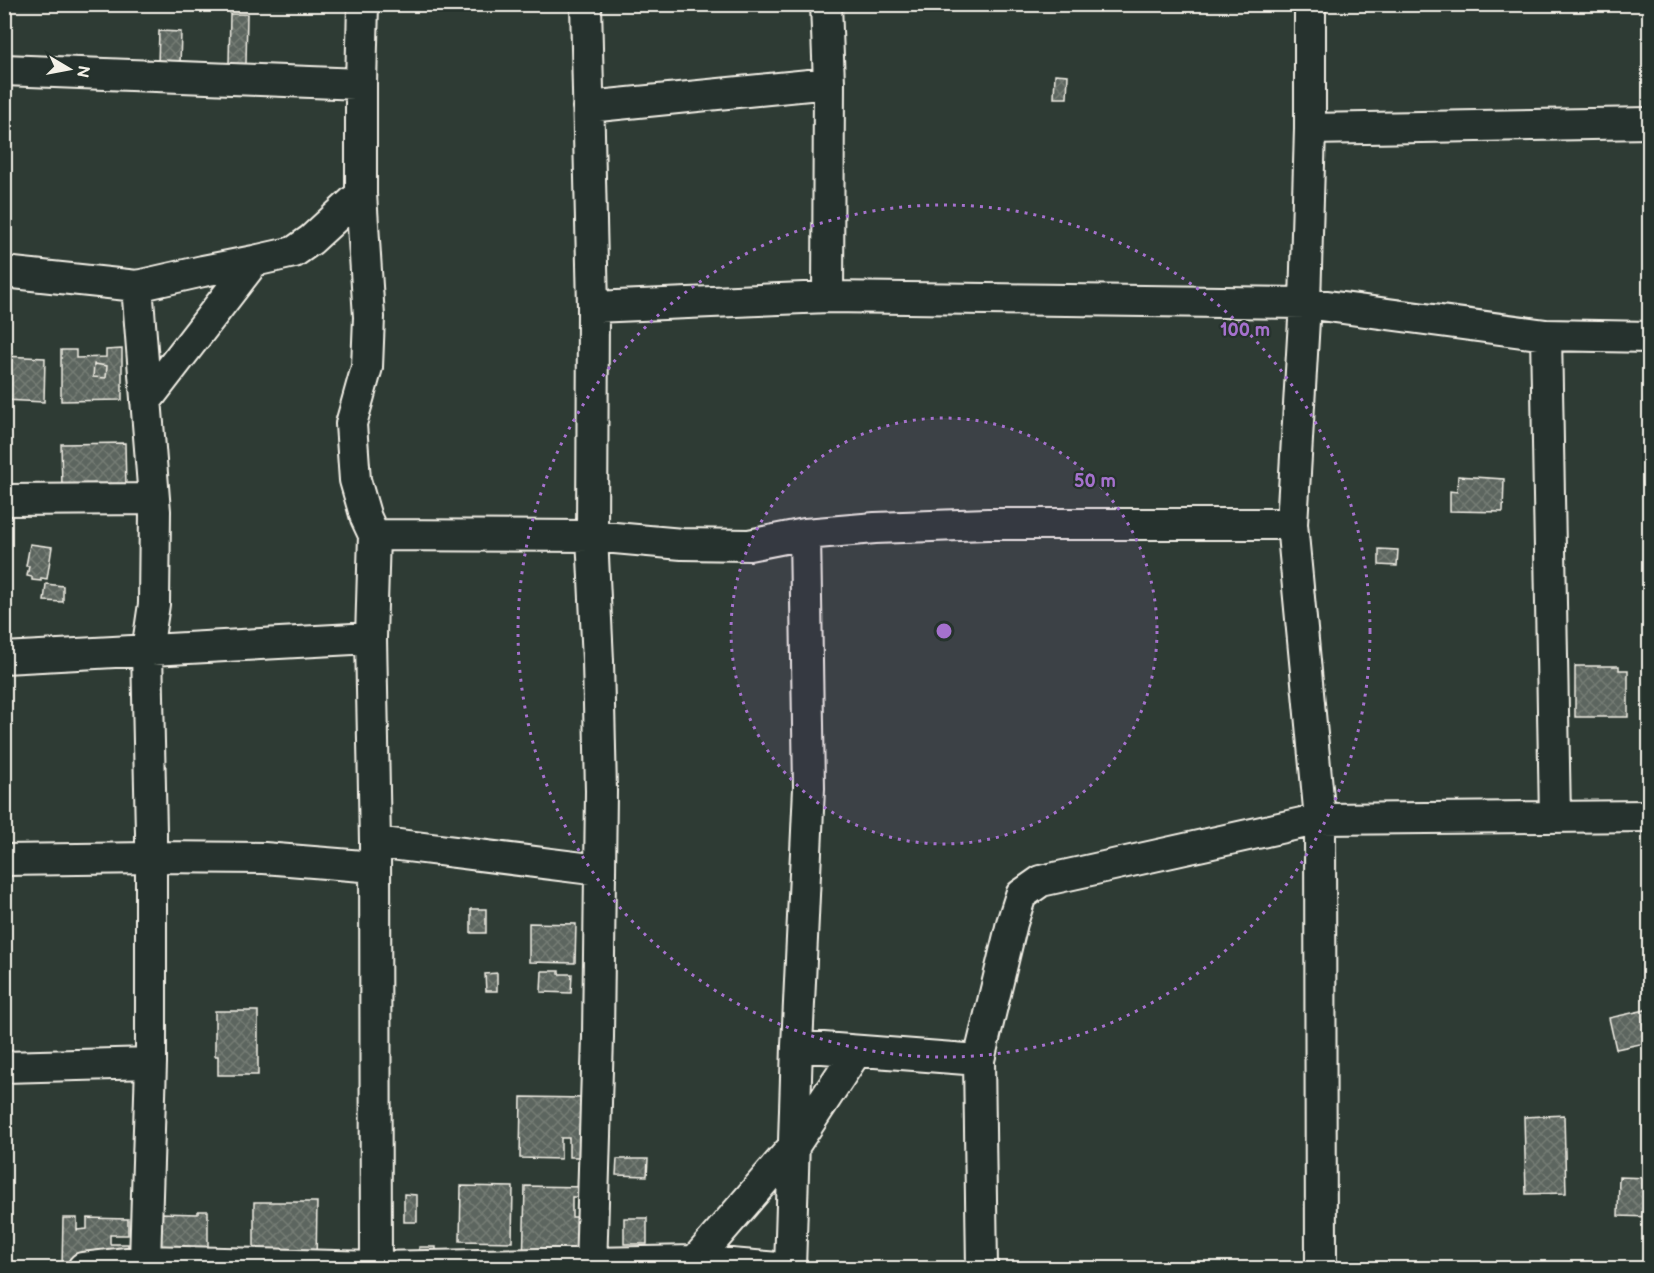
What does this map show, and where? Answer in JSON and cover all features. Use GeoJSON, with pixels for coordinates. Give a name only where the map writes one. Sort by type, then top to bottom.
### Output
{"type":"FeatureCollection","features":[{"type":"Feature","properties":{"kind":"street"},"geometry":{"type":"LineString","coordinates":[[363,4],[361,194],[369,317],[367,366],[351,424],[356,480],[366,518],[374,535],[371,638],[375,855],[376,1268]]}},
{"type":"Feature","properties":{"kind":"street"},"geometry":{"type":"LineString","coordinates":[[586,4],[593,307],[592,536],[600,732],[598,1037],[591,1265]]}},
{"type":"Feature","properties":{"kind":"street"},"geometry":{"type":"LineString","coordinates":[[826,4],[829,83],[828,297]]}},
{"type":"Feature","properties":{"kind":"street"},"geometry":{"type":"LineString","coordinates":[[1310,4],[1310,129],[1305,303],[1292,525],[1320,819],[1321,1269]]}},
{"type":"Feature","properties":{"kind":"street"},"geometry":{"type":"LineString","coordinates":[[4,70],[361,84]]}},
{"type":"Feature","properties":{"kind":"street"},"geometry":{"type":"LineString","coordinates":[[588,107],[829,83]]}},
{"type":"Feature","properties":{"kind":"street"},"geometry":{"type":"LineString","coordinates":[[1310,129],[1650,123]]}},
{"type":"Feature","properties":{"kind":"street"},"geometry":{"type":"LineString","coordinates":[[4,273],[137,286],[254,261],[294,252],[311,240],[361,194]]}},
{"type":"Feature","properties":{"kind":"street"},"geometry":{"type":"LineString","coordinates":[[146,401],[254,261]]}},
{"type":"Feature","properties":{"kind":"street"},"geometry":{"type":"LineString","coordinates":[[137,286],[153,499],[154,604],[147,651],[151,858],[151,1063],[145,1261]]}},
{"type":"Feature","properties":{"kind":"street"},"geometry":{"type":"LineString","coordinates":[[593,307],[828,297],[1305,303],[1546,335],[1650,337]]}},
{"type":"Feature","properties":{"kind":"street"},"geometry":{"type":"LineString","coordinates":[[1546,335],[1555,817]]}},
{"type":"Feature","properties":{"kind":"street"},"geometry":{"type":"LineString","coordinates":[[4,500],[153,499]]}},
{"type":"Feature","properties":{"kind":"street"},"geometry":{"type":"LineString","coordinates":[[374,535],[592,536],[682,544],[749,545],[805,534],[875,528],[988,524],[1292,525]]}},
{"type":"Feature","properties":{"kind":"street"},"geometry":{"type":"LineString","coordinates":[[790,1269],[797,1046],[809,788],[805,534]]}},
{"type":"Feature","properties":{"kind":"street"},"geometry":{"type":"LineString","coordinates":[[4,658],[371,638]]}},
{"type":"Feature","properties":{"kind":"street"},"geometry":{"type":"LineString","coordinates":[[982,1269],[979,1060],[1012,923],[1021,895],[1041,881],[1320,819],[1650,816]]}},
{"type":"Feature","properties":{"kind":"street"},"geometry":{"type":"LineString","coordinates":[[4,860],[375,855],[599,870]]}},
{"type":"Feature","properties":{"kind":"street"},"geometry":{"type":"LineString","coordinates":[[797,1046],[979,1060]]}},
{"type":"Feature","properties":{"kind":"street"},"geometry":{"type":"LineString","coordinates":[[692,1265],[794,1146],[856,1052]]}},
{"type":"Feature","properties":{"kind":"street"},"geometry":{"type":"LineString","coordinates":[[4,1067],[151,1063]]}},
{"type":"Feature","properties":{"kind":"street"},"geometry":{"type":"LineString","coordinates":[[83,1269],[145,1261],[376,1268],[692,1265],[778,1269]]}},
{"type":"Feature","properties":{"kind":"building"},"geometry":{"type":"Polygon","coordinates":[[[230,14],[247,14],[246,64],[229,64],[230,14]]]}},
{"type":"Feature","properties":{"kind":"building"},"geometry":{"type":"Polygon","coordinates":[[[159,31],[181,32],[180,65],[158,64],[159,31]]]}},
{"type":"Feature","properties":{"kind":"building"},"geometry":{"type":"Polygon","coordinates":[[[1055,74],[1068,75],[1067,98],[1054,98],[1055,74]]]}},
{"type":"Feature","properties":{"kind":"building"},"geometry":{"type":"Polygon","coordinates":[[[122,349],[122,400],[61,401],[61,350],[76,350],[76,358],[106,357],[106,350],[122,349]],[[94,364],[93,377],[106,378],[107,366],[94,364]]]}},
{"type":"Feature","properties":{"kind":"building"},"geometry":{"type":"Polygon","coordinates":[[[4,356],[45,358],[44,402],[4,400],[4,356]]]}},
{"type":"Feature","properties":{"kind":"building"},"geometry":{"type":"Polygon","coordinates":[[[94,364],[107,366],[106,378],[93,377],[94,364]]]}},
{"type":"Feature","properties":{"kind":"building"},"geometry":{"type":"Polygon","coordinates":[[[125,443],[126,488],[62,489],[61,444],[125,443]]]}},
{"type":"Feature","properties":{"kind":"building"},"geometry":{"type":"Polygon","coordinates":[[[1458,476],[1504,479],[1503,512],[1450,511],[1450,491],[1457,492],[1458,476]]]}},
{"type":"Feature","properties":{"kind":"building"},"geometry":{"type":"Polygon","coordinates":[[[30,544],[52,547],[47,579],[32,580],[32,577],[27,576],[29,566],[26,566],[30,544]]]}},
{"type":"Feature","properties":{"kind":"building"},"geometry":{"type":"Polygon","coordinates":[[[1379,549],[1398,550],[1397,566],[1379,565],[1379,549]]]}},
{"type":"Feature","properties":{"kind":"building"},"geometry":{"type":"Polygon","coordinates":[[[46,584],[63,586],[63,602],[44,601],[46,584]]]}},
{"type":"Feature","properties":{"kind":"building"},"geometry":{"type":"Polygon","coordinates":[[[1575,666],[1619,666],[1619,670],[1628,670],[1628,717],[1575,717],[1575,666]]]}},
{"type":"Feature","properties":{"kind":"building"},"geometry":{"type":"Polygon","coordinates":[[[471,909],[486,909],[486,933],[471,933],[471,909]]]}},
{"type":"Feature","properties":{"kind":"building"},"geometry":{"type":"Polygon","coordinates":[[[529,923],[576,924],[575,963],[529,962],[529,923]]]}},
{"type":"Feature","properties":{"kind":"building"},"geometry":{"type":"Polygon","coordinates":[[[542,971],[572,974],[571,993],[541,992],[542,971]]]}},
{"type":"Feature","properties":{"kind":"building"},"geometry":{"type":"Polygon","coordinates":[[[497,973],[497,991],[486,991],[485,974],[497,973]]]}},
{"type":"Feature","properties":{"kind":"building"},"geometry":{"type":"Polygon","coordinates":[[[1650,1009],[1650,1042],[1616,1049],[1609,1018],[1650,1009]]]}},
{"type":"Feature","properties":{"kind":"building"},"geometry":{"type":"Polygon","coordinates":[[[215,1011],[258,1011],[258,1075],[218,1075],[218,1056],[215,1056],[215,1011]]]}},
{"type":"Feature","properties":{"kind":"building"},"geometry":{"type":"Polygon","coordinates":[[[521,1097],[587,1098],[585,1157],[569,1157],[569,1138],[561,1138],[561,1159],[520,1158],[521,1097]]]}},
{"type":"Feature","properties":{"kind":"building"},"geometry":{"type":"Polygon","coordinates":[[[1564,1115],[1566,1193],[1526,1194],[1524,1117],[1564,1115]]]}},
{"type":"Feature","properties":{"kind":"building"},"geometry":{"type":"Polygon","coordinates":[[[617,1159],[648,1159],[647,1176],[616,1175],[617,1159]]]}},
{"type":"Feature","properties":{"kind":"building"},"geometry":{"type":"Polygon","coordinates":[[[1619,1177],[1650,1178],[1650,1217],[1618,1216],[1619,1177]]]}},
{"type":"Feature","properties":{"kind":"building"},"geometry":{"type":"Polygon","coordinates":[[[461,1186],[513,1187],[512,1242],[460,1241],[461,1186]]]}},
{"type":"Feature","properties":{"kind":"building"},"geometry":{"type":"Polygon","coordinates":[[[525,1186],[588,1187],[587,1197],[572,1197],[572,1217],[580,1217],[586,1268],[523,1268],[525,1186]]]}},
{"type":"Feature","properties":{"kind":"building"},"geometry":{"type":"Polygon","coordinates":[[[404,1194],[417,1195],[417,1222],[404,1222],[404,1194]]]}},
{"type":"Feature","properties":{"kind":"building"},"geometry":{"type":"Polygon","coordinates":[[[254,1202],[317,1202],[316,1265],[254,1264],[254,1202]]]}},
{"type":"Feature","properties":{"kind":"building"},"geometry":{"type":"Polygon","coordinates":[[[198,1211],[208,1211],[208,1267],[159,1266],[160,1213],[198,1214],[198,1211]]]}},
{"type":"Feature","properties":{"kind":"building"},"geometry":{"type":"Polygon","coordinates":[[[63,1218],[77,1218],[77,1230],[87,1229],[87,1218],[128,1219],[128,1235],[110,1235],[110,1244],[128,1244],[127,1268],[62,1268],[63,1218]]]}},
{"type":"Feature","properties":{"kind":"building"},"geometry":{"type":"Polygon","coordinates":[[[624,1218],[647,1218],[647,1244],[624,1244],[624,1218]]]}},
{"type":"Feature","properties":{"kind":"building"},"geometry":{"type":"Polygon","coordinates":[[[419,1247],[436,1247],[436,1264],[419,1264],[419,1247]]]}}]}
